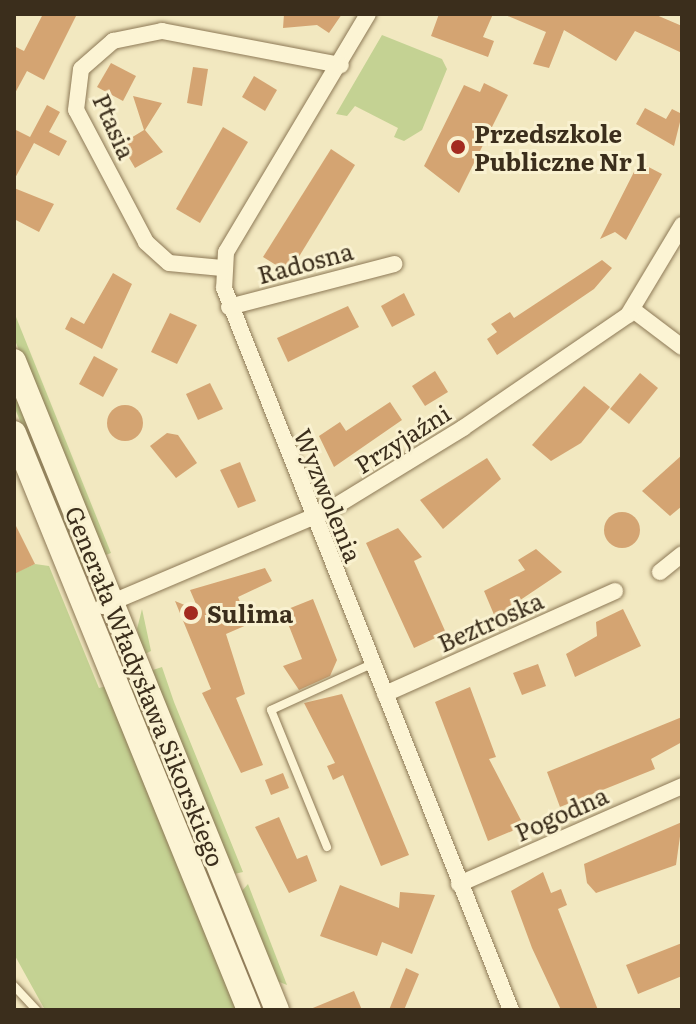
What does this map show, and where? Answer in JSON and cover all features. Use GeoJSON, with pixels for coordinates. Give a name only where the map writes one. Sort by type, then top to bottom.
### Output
{"type":"FeatureCollection","features":[{"type":"Feature","properties":{"kind":"main road","name":"Generała Władysława Sikorskiego"},"geometry":{"type":"LineString","coordinates":[[14,361],[277,1010]]}},
{"type":"Feature","properties":{"kind":"main road","name":"Generała Władysława Sikorskiego"},"geometry":{"type":"LineString","coordinates":[[14,433],[249,1010]]}},
{"type":"Feature","properties":{"kind":"street"},"geometry":{"type":"LineString","coordinates":[[222,268],[368,14]]}},
{"type":"Feature","properties":{"kind":"street","name":"Ptasia"},"geometry":{"type":"LineString","coordinates":[[222,268],[169,263],[146,242],[76,110],[81,69],[113,41],[162,31],[341,65]]}},
{"type":"Feature","properties":{"kind":"street","name":"Przyjaźni"},"geometry":{"type":"LineString","coordinates":[[87,613],[312,519],[409,463],[633,310],[682,225]]}},
{"type":"Feature","properties":{"kind":"street","name":"Radosna"},"geometry":{"type":"LineString","coordinates":[[229,307],[394,264]]}},
{"type":"Feature","properties":{"kind":"street","name":"Wyzwolenia"},"geometry":{"type":"LineString","coordinates":[[222,268],[229,307],[511,1010]]}},
{"type":"Feature","properties":{"kind":"street"},"geometry":{"type":"LineString","coordinates":[[633,310],[682,347]]}},
{"type":"Feature","properties":{"kind":"street"},"geometry":{"type":"LineString","coordinates":[[660,572],[682,554]]}},
{"type":"Feature","properties":{"kind":"street","name":"Beztroska"},"geometry":{"type":"LineString","coordinates":[[385,694],[615,591]]}},
{"type":"Feature","properties":{"kind":"street","name":"Pogodna"},"geometry":{"type":"LineString","coordinates":[[459,884],[682,786]]}},
{"type":"Feature","properties":{"kind":"lane"},"geometry":{"type":"LineString","coordinates":[[327,847],[271,710],[372,664]]}},
{"type":"Feature","properties":{"kind":"lane"},"geometry":{"type":"LineString","coordinates":[[14,986],[36,1010]]}},
{"type":"Feature","properties":{"kind":"green space"},"geometry":{"type":"Polygon","coordinates":[[[382,35],[442,59],[447,69],[422,130],[404,141],[394,137],[398,128],[355,106],[347,116],[336,114],[382,35]]]}},
{"type":"Feature","properties":{"kind":"green space"},"geometry":{"type":"Polygon","coordinates":[[[14,312],[111,553],[103,556],[14,338],[14,312]]]}},
{"type":"Feature","properties":{"kind":"green space"},"geometry":{"type":"Polygon","coordinates":[[[14,388],[89,573],[83,576],[14,406],[14,388]]]}},
{"type":"Feature","properties":{"kind":"green space"},"geometry":{"type":"Polygon","coordinates":[[[35,564],[49,566],[99,688],[107,686],[238,1010],[45,1010],[14,954],[14,573],[35,564]]]}},
{"type":"Feature","properties":{"kind":"green space"},"geometry":{"type":"Polygon","coordinates":[[[142,609],[151,651],[143,655],[137,629],[142,609]]]}},
{"type":"Feature","properties":{"kind":"green space"},"geometry":{"type":"Polygon","coordinates":[[[162,667],[243,872],[234,874],[150,671],[162,667]]]}},
{"type":"Feature","properties":{"kind":"green space"},"geometry":{"type":"Polygon","coordinates":[[[132,679],[211,874],[206,876],[119,684],[132,679]]]}},
{"type":"Feature","properties":{"kind":"green space"},"geometry":{"type":"Polygon","coordinates":[[[248,884],[287,985],[277,981],[241,892],[248,884]]]}},
{"type":"Feature","properties":{"kind":"building"},"geometry":{"type":"Polygon","coordinates":[[[43,14],[77,14],[44,80],[27,71],[14,95],[14,46],[24,51],[43,14]]]}},
{"type":"Feature","properties":{"kind":"building"},"geometry":{"type":"Polygon","coordinates":[[[284,14],[342,14],[329,33],[317,25],[283,28],[284,14]]]}},
{"type":"Feature","properties":{"kind":"building"},"geometry":{"type":"Polygon","coordinates":[[[439,14],[493,14],[483,37],[494,41],[488,57],[431,36],[439,14]]]}},
{"type":"Feature","properties":{"kind":"building"},"geometry":{"type":"Polygon","coordinates":[[[503,14],[654,14],[682,26],[682,53],[635,31],[616,61],[564,30],[549,68],[533,64],[546,32],[503,14]]]}},
{"type":"Feature","properties":{"kind":"building"},"geometry":{"type":"Polygon","coordinates":[[[111,63],[136,76],[123,101],[97,87],[111,63]]]}},
{"type":"Feature","properties":{"kind":"building"},"geometry":{"type":"Polygon","coordinates":[[[193,67],[208,69],[202,106],[187,103],[193,67]]]}},
{"type":"Feature","properties":{"kind":"building"},"geometry":{"type":"Polygon","coordinates":[[[254,76],[277,90],[265,111],[242,97],[254,76]]]}},
{"type":"Feature","properties":{"kind":"building","name":"Przedszkole Publiczne Nr 1"},"geometry":{"type":"Polygon","coordinates":[[[484,83],[508,95],[459,193],[424,166],[464,85],[480,92],[484,83]]]}},
{"type":"Feature","properties":{"kind":"building"},"geometry":{"type":"Polygon","coordinates":[[[133,96],[162,103],[145,130],[163,152],[135,168],[121,144],[144,130],[133,96]]]}},
{"type":"Feature","properties":{"kind":"building"},"geometry":{"type":"Polygon","coordinates":[[[47,105],[60,112],[49,132],[67,141],[59,156],[34,143],[14,180],[14,129],[30,137],[47,105]]]}},
{"type":"Feature","properties":{"kind":"building"},"geometry":{"type":"Polygon","coordinates":[[[645,108],[666,119],[672,109],[682,114],[674,146],[636,124],[645,108]]]}},
{"type":"Feature","properties":{"kind":"building"},"geometry":{"type":"Polygon","coordinates":[[[223,127],[248,142],[200,223],[176,209],[223,127]]]}},
{"type":"Feature","properties":{"kind":"building"},"geometry":{"type":"Polygon","coordinates":[[[331,149],[355,165],[289,273],[263,257],[331,149]]]}},
{"type":"Feature","properties":{"kind":"building"},"geometry":{"type":"Polygon","coordinates":[[[639,162],[662,174],[626,240],[615,232],[600,239],[639,162]]]}},
{"type":"Feature","properties":{"kind":"building"},"geometry":{"type":"Polygon","coordinates":[[[14,188],[54,204],[39,232],[14,219],[14,188]]]}},
{"type":"Feature","properties":{"kind":"building"},"geometry":{"type":"Polygon","coordinates":[[[602,260],[612,268],[594,289],[497,355],[487,339],[497,332],[491,324],[510,312],[514,318],[602,260]]]}},
{"type":"Feature","properties":{"kind":"building"},"geometry":{"type":"Polygon","coordinates":[[[113,273],[132,284],[102,349],[65,329],[71,317],[84,324],[113,273]]]}},
{"type":"Feature","properties":{"kind":"building"},"geometry":{"type":"Polygon","coordinates":[[[404,293],[415,315],[392,327],[381,306],[404,293]]]}},
{"type":"Feature","properties":{"kind":"building"},"geometry":{"type":"Polygon","coordinates":[[[348,306],[359,327],[288,362],[277,338],[348,306]]]}},
{"type":"Feature","properties":{"kind":"building"},"geometry":{"type":"Polygon","coordinates":[[[170,313],[197,325],[177,364],[151,352],[170,313]]]}},
{"type":"Feature","properties":{"kind":"building"},"geometry":{"type":"Polygon","coordinates":[[[94,356],[118,369],[103,397],[79,384],[94,356]]]}},
{"type":"Feature","properties":{"kind":"building"},"geometry":{"type":"Polygon","coordinates":[[[435,371],[448,392],[425,406],[412,386],[435,371]]]}},
{"type":"Feature","properties":{"kind":"building"},"geometry":{"type":"Polygon","coordinates":[[[640,373],[658,388],[629,424],[610,409],[640,373]]]}},
{"type":"Feature","properties":{"kind":"building"},"geometry":{"type":"Polygon","coordinates":[[[210,383],[223,409],[198,420],[186,394],[210,383]]]}},
{"type":"Feature","properties":{"kind":"building"},"geometry":{"type":"Polygon","coordinates":[[[584,386],[610,407],[581,443],[551,461],[532,445],[584,386]]]}},
{"type":"Feature","properties":{"kind":"building"},"geometry":{"type":"Polygon","coordinates":[[[390,402],[402,420],[334,467],[319,436],[340,422],[346,431],[390,402]]]}},
{"type":"Feature","properties":{"kind":"building"},"geometry":{"type":"Polygon","coordinates":[[[125,405],[138,410],[143,423],[138,436],[125,441],[112,436],[107,423],[112,410],[125,405]]]}},
{"type":"Feature","properties":{"kind":"building"},"geometry":{"type":"Polygon","coordinates":[[[167,433],[178,435],[197,463],[176,478],[150,446],[167,433]]]}},
{"type":"Feature","properties":{"kind":"building"},"geometry":{"type":"Polygon","coordinates":[[[682,455],[682,506],[670,516],[642,491],[682,455]]]}},
{"type":"Feature","properties":{"kind":"building"},"geometry":{"type":"Polygon","coordinates":[[[487,458],[501,479],[443,529],[420,500],[487,458]]]}},
{"type":"Feature","properties":{"kind":"building"},"geometry":{"type":"Polygon","coordinates":[[[240,462],[256,501],[238,508],[220,470],[240,462]]]}},
{"type":"Feature","properties":{"kind":"building"},"geometry":{"type":"Polygon","coordinates":[[[622,512],[635,517],[640,530],[635,543],[622,548],[609,543],[604,530],[609,517],[622,512]]]}},
{"type":"Feature","properties":{"kind":"building"},"geometry":{"type":"Polygon","coordinates":[[[14,522],[35,564],[14,574],[14,522]]]}},
{"type":"Feature","properties":{"kind":"building"},"geometry":{"type":"Polygon","coordinates":[[[398,528],[422,557],[414,561],[446,633],[414,648],[366,543],[398,528]]]}},
{"type":"Feature","properties":{"kind":"building"},"geometry":{"type":"Polygon","coordinates":[[[536,549],[562,572],[495,617],[484,591],[525,570],[518,560],[536,549]]]}},
{"type":"Feature","properties":{"kind":"building"},"geometry":{"type":"Polygon","coordinates":[[[265,568],[272,581],[238,597],[249,624],[226,634],[245,694],[236,698],[263,765],[241,773],[202,693],[211,689],[175,601],[199,611],[190,590],[265,568]]]}},
{"type":"Feature","properties":{"kind":"building"},"geometry":{"type":"Polygon","coordinates":[[[313,599],[337,660],[330,676],[299,690],[283,666],[302,659],[283,611],[313,599]]]}},
{"type":"Feature","properties":{"kind":"building"},"geometry":{"type":"Polygon","coordinates":[[[623,609],[641,646],[575,677],[566,654],[597,636],[596,622],[623,609]]]}},
{"type":"Feature","properties":{"kind":"building"},"geometry":{"type":"Polygon","coordinates":[[[538,664],[546,686],[522,695],[513,673],[538,664]]]}},
{"type":"Feature","properties":{"kind":"building"},"geometry":{"type":"Polygon","coordinates":[[[470,687],[496,757],[489,759],[524,826],[488,841],[435,702],[470,687]]]}},
{"type":"Feature","properties":{"kind":"building"},"geometry":{"type":"Polygon","coordinates":[[[342,694],[409,855],[381,866],[343,775],[333,780],[327,766],[335,763],[304,703],[342,694]]]}},
{"type":"Feature","properties":{"kind":"building"},"geometry":{"type":"Polygon","coordinates":[[[682,717],[682,742],[651,759],[655,769],[560,807],[547,772],[682,717]]]}},
{"type":"Feature","properties":{"kind":"building"},"geometry":{"type":"Polygon","coordinates":[[[283,773],[289,788],[271,795],[265,780],[283,773]]]}},
{"type":"Feature","properties":{"kind":"building"},"geometry":{"type":"Polygon","coordinates":[[[279,817],[297,859],[307,855],[317,881],[289,893],[255,827],[279,817]]]}},
{"type":"Feature","properties":{"kind":"building"},"geometry":{"type":"Polygon","coordinates":[[[682,822],[676,865],[596,893],[587,883],[584,864],[682,822]]]}},
{"type":"Feature","properties":{"kind":"building"},"geometry":{"type":"Polygon","coordinates":[[[543,872],[551,893],[561,889],[567,905],[558,909],[598,1010],[561,1010],[532,948],[511,891],[543,872]]]}},
{"type":"Feature","properties":{"kind":"building"},"geometry":{"type":"Polygon","coordinates":[[[340,885],[399,908],[400,892],[435,895],[412,954],[382,942],[377,956],[320,936],[340,885]]]}},
{"type":"Feature","properties":{"kind":"building"},"geometry":{"type":"Polygon","coordinates":[[[682,943],[682,976],[638,994],[626,965],[682,943]]]}},
{"type":"Feature","properties":{"kind":"building"},"geometry":{"type":"Polygon","coordinates":[[[406,968],[419,974],[404,1010],[389,1010],[406,968]]]}},
{"type":"Feature","properties":{"kind":"building"},"geometry":{"type":"Polygon","coordinates":[[[354,991],[362,1010],[308,1010],[354,991]]]}},
{"type":"Feature","properties":{"kind":"place","name":"Przedszkole Publiczne Nr 1"},"geometry":{"type":"Point","coordinates":[458,147]}},
{"type":"Feature","properties":{"kind":"place","name":"Sulima"},"geometry":{"type":"Point","coordinates":[191,613]}}]}
